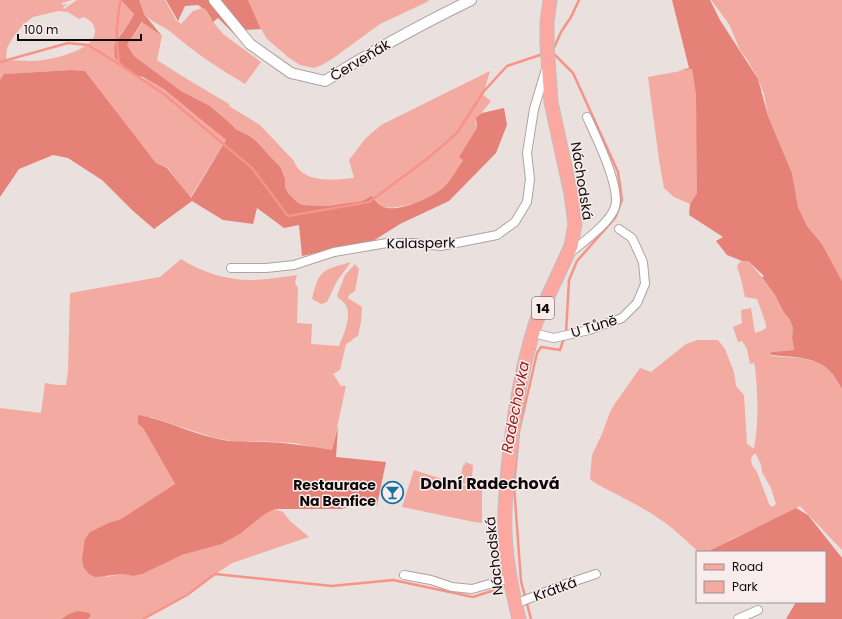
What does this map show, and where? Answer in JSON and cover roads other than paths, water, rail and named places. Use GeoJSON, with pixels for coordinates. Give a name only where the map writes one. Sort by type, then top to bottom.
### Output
{"type":"FeatureCollection","features":[{"type":"Feature","properties":{"kind":"main road","name":"Náchodská"},"geometry":{"type":"LineString","coordinates":[[519,619],[510,578],[505,532],[506,484],[510,443],[524,362],[532,333],[571,246],[575,224],[571,194],[551,102],[547,22],[550,0]]}},
{"type":"Feature","properties":{"kind":"street","name":"Červeňák"},"geometry":{"type":"LineString","coordinates":[[214,0],[250,44],[291,73],[325,81],[374,50],[425,22],[471,0]]}},
{"type":"Feature","properties":{"kind":"street","name":"Kalasperk"},"geometry":{"type":"LineString","coordinates":[[231,268],[266,268],[294,265],[334,252],[387,243],[412,243],[441,246],[497,235],[514,222],[527,202],[530,179],[527,152],[534,109],[548,62]]}},
{"type":"Feature","properties":{"kind":"street"},"geometry":{"type":"LineString","coordinates":[[567,255],[603,226],[615,208],[616,193],[605,159],[587,116]]}},
{"type":"Feature","properties":{"kind":"street","name":"U Tůně"},"geometry":{"type":"LineString","coordinates":[[532,333],[554,338],[589,330],[622,318],[637,303],[645,284],[643,262],[632,238],[619,229]]}},
{"type":"Feature","properties":{"kind":"street","name":"Krátká"},"geometry":{"type":"LineString","coordinates":[[515,604],[596,574]]}},
{"type":"Feature","properties":{"kind":"street"},"geometry":{"type":"LineString","coordinates":[[404,575],[431,580],[452,587],[472,590],[510,578]]}},
{"type":"Feature","properties":{"kind":"street"},"geometry":{"type":"LineString","coordinates":[[738,619],[758,610]]}},
{"type":"Feature","properties":{"kind":"waterway"},"geometry":{"type":"LineString","coordinates":[[121,0],[117,32],[119,64],[165,95],[252,168],[288,216],[369,202],[427,159],[457,133],[484,91],[507,66],[543,54]]}},
{"type":"Feature","properties":{"kind":"waterway","name":"Radechovka"},"geometry":{"type":"LineString","coordinates":[[566,333],[569,280],[577,261],[615,218],[622,200],[618,172],[573,73],[552,52],[561,32],[571,17],[579,0]]}},
{"type":"Feature","properties":{"kind":"waterway"},"geometry":{"type":"LineString","coordinates":[[0,62],[68,43],[88,45],[119,64]]}},
{"type":"Feature","properties":{"kind":"waterway","name":"Radechovka"},"geometry":{"type":"LineString","coordinates":[[531,619],[521,581],[514,486],[519,431],[537,353],[541,347],[560,350],[564,338]]}},
{"type":"Feature","properties":{"kind":"waterway"},"geometry":{"type":"LineString","coordinates":[[143,619],[187,595],[215,574],[332,586],[393,580],[473,597],[507,586]]}},
{"type":"Feature","properties":{"kind":"place","name":"Restaurace Na Benfice"},"geometry":{"type":"Point","coordinates":[392,493]}},
{"type":"Feature","properties":{"kind":"district","name":"Dolní Radechová"},"geometry":{"type":"Point","coordinates":[490,483]}}]}
